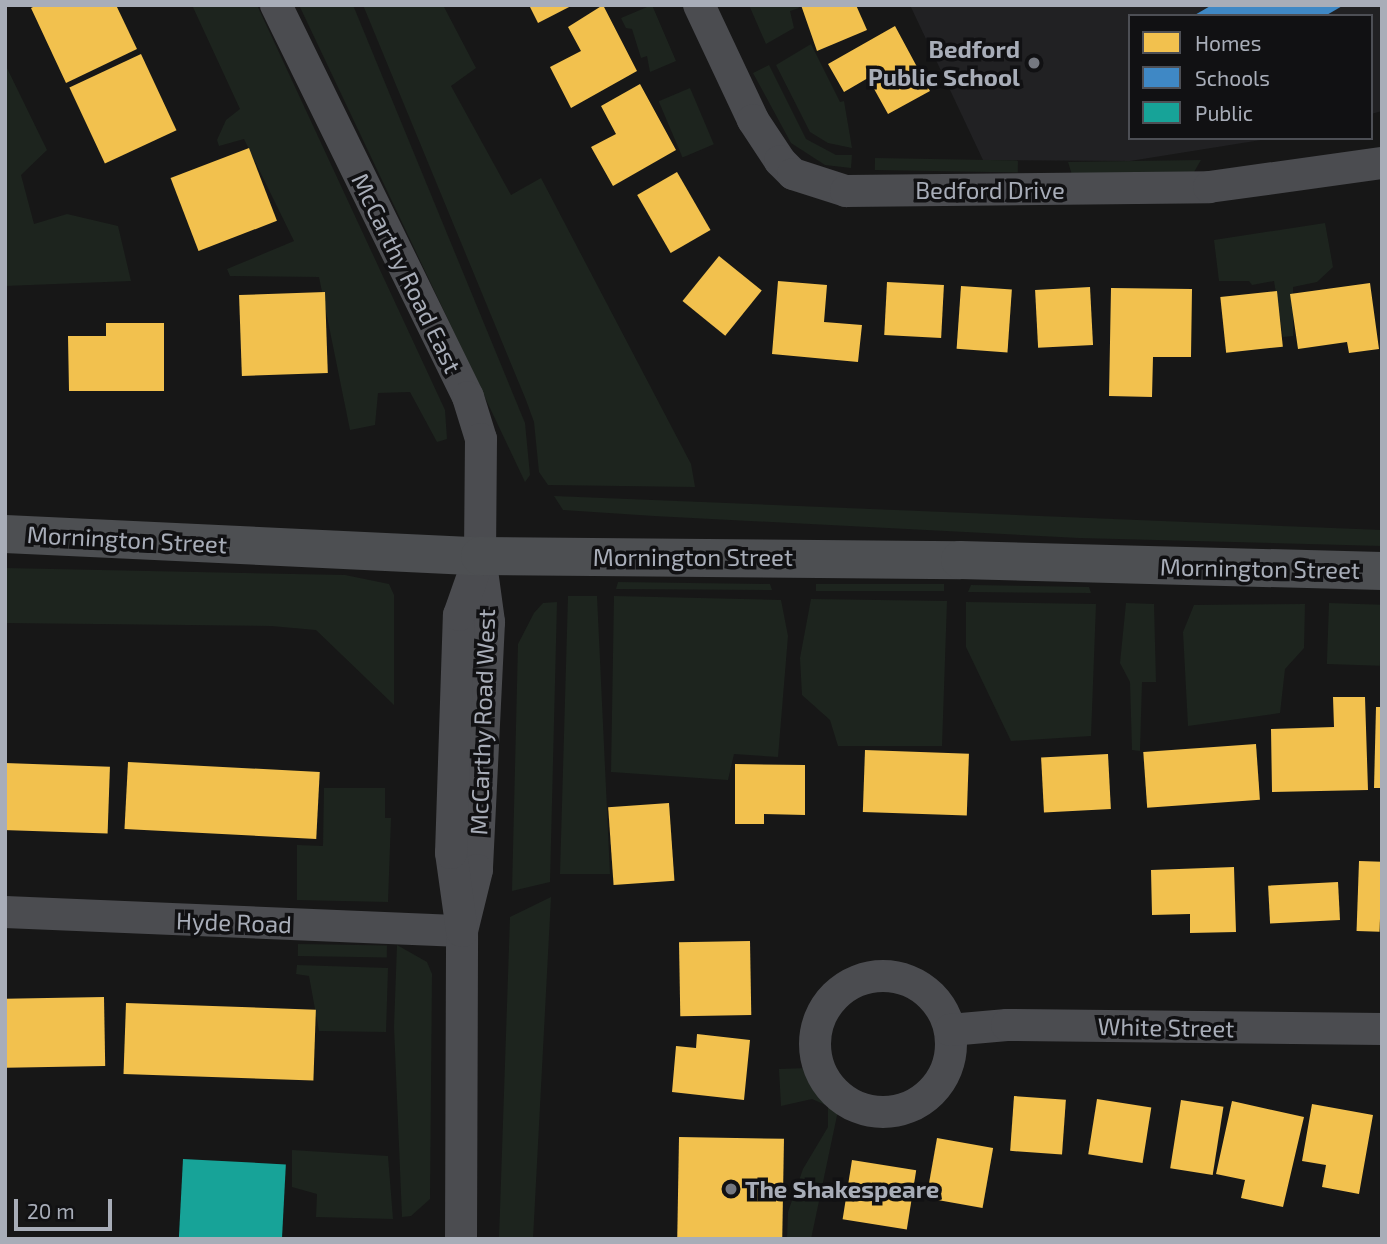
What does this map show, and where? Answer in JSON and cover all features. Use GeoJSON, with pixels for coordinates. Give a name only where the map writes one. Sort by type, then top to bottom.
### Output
{"type":"FeatureCollection","features":[{"type":"Feature","properties":{"kind":"main road","name":"Mornington Street"},"geometry":{"type":"LineString","coordinates":[[5,534],[480,556],[960,560],[1382,571]]}},
{"type":"Feature","properties":{"kind":"street","name":"McCarthy Road East"},"geometry":{"type":"LineString","coordinates":[[276,5],[468,397],[481,439],[480,556]]}},
{"type":"Feature","properties":{"kind":"street","name":"Bedford Drive"},"geometry":{"type":"LineString","coordinates":[[699,5],[753,120],[779,161],[793,174],[846,191],[1209,187],[1382,163]]}},
{"type":"Feature","properties":{"kind":"street","name":"McCarthy Road West"},"geometry":{"type":"LineString","coordinates":[[461,1239],[462,931],[477,870],[489,622],[480,556]]}},
{"type":"Feature","properties":{"kind":"street","name":"Hyde Road"},"geometry":{"type":"LineString","coordinates":[[5,912],[462,931]]}},
{"type":"Feature","properties":{"kind":"street"},"geometry":{"type":"LineString","coordinates":[[879,975],[902,978],[923,989],[940,1005],[950,1030],[951,1051],[940,1080],[918,1103],[896,1111],[878,1112],[849,1103],[830,1087],[817,1060],[817,1026],[832,998],[856,981],[879,975]]}},
{"type":"Feature","properties":{"kind":"street","name":"White Street"},"geometry":{"type":"LineString","coordinates":[[950,1030],[1007,1025],[1382,1029]]}},
{"type":"Feature","properties":{"kind":"shaded area"},"geometry":{"type":"Polygon","coordinates":[[[192,5],[257,5],[445,410],[447,439],[437,442],[410,392],[378,393],[375,425],[350,430],[319,277],[230,276],[227,269],[294,241],[244,139],[219,146],[217,140],[226,120],[240,109],[192,5]]]}},
{"type":"Feature","properties":{"kind":"shaded area"},"geometry":{"type":"Polygon","coordinates":[[[299,5],[353,5],[525,423],[530,475],[525,482],[299,5]]]}},
{"type":"Feature","properties":{"kind":"shaded area"},"geometry":{"type":"Polygon","coordinates":[[[363,5],[443,5],[476,68],[451,86],[511,195],[541,178],[691,464],[695,487],[548,485],[539,472],[534,422],[526,400],[363,5]]]}},
{"type":"Feature","properties":{"kind":"shaded area"},"geometry":{"type":"Polygon","coordinates":[[[652,5],[676,61],[650,72],[647,56],[641,58],[632,29],[626,28],[621,18],[652,5]]]}},
{"type":"Feature","properties":{"kind":"shaded area"},"geometry":{"type":"Polygon","coordinates":[[[749,5],[798,5],[799,8],[790,11],[794,28],[766,44],[749,5]]]}},
{"type":"Feature","properties":{"kind":"shaded area","name":"Bedford Public School"},"geometry":{"type":"Polygon","coordinates":[[[910,5],[1382,5],[1382,111],[1373,113],[1373,14],[1128,14],[1128,140],[1261,140],[1130,161],[983,160],[910,5]]]}},
{"type":"Feature","properties":{"kind":"shaded area"},"geometry":{"type":"Polygon","coordinates":[[[811,44],[840,102],[844,101],[852,148],[828,143],[810,132],[776,65],[811,44]]]}},
{"type":"Feature","properties":{"kind":"shaded area"},"geometry":{"type":"Polygon","coordinates":[[[5,64],[47,150],[21,175],[34,224],[67,214],[118,226],[131,281],[5,286],[5,64]]]}},
{"type":"Feature","properties":{"kind":"shaded area"},"geometry":{"type":"Polygon","coordinates":[[[769,65],[806,139],[836,155],[852,155],[851,168],[825,165],[791,143],[753,73],[769,65]]]}},
{"type":"Feature","properties":{"kind":"shaded area"},"geometry":{"type":"Polygon","coordinates":[[[690,88],[714,144],[683,157],[659,101],[690,88]]]}},
{"type":"Feature","properties":{"kind":"shaded area"},"geometry":{"type":"Polygon","coordinates":[[[875,158],[1018,160],[1018,172],[875,170],[875,158]]]}},
{"type":"Feature","properties":{"kind":"shaded area"},"geometry":{"type":"Polygon","coordinates":[[[1201,160],[1194,172],[1072,175],[1068,162],[1201,160]]]}},
{"type":"Feature","properties":{"kind":"shaded area"},"geometry":{"type":"Polygon","coordinates":[[[1325,223],[1333,267],[1317,282],[1293,287],[1293,336],[1283,337],[1274,281],[1252,285],[1249,281],[1219,281],[1214,240],[1325,223]]]}},
{"type":"Feature","properties":{"kind":"shaded area"},"geometry":{"type":"Polygon","coordinates":[[[554,496],[1382,530],[1382,546],[1079,538],[654,516],[563,510],[554,496]]]}},
{"type":"Feature","properties":{"kind":"shaded area"},"geometry":{"type":"Polygon","coordinates":[[[5,568],[345,575],[389,584],[394,595],[394,705],[316,630],[271,626],[5,623],[5,568]]]}},
{"type":"Feature","properties":{"kind":"shaded area"},"geometry":{"type":"Polygon","coordinates":[[[618,582],[770,584],[772,590],[616,589],[618,582]]]}},
{"type":"Feature","properties":{"kind":"shaded area"},"geometry":{"type":"Polygon","coordinates":[[[816,584],[944,584],[944,591],[816,591],[816,584]]]}},
{"type":"Feature","properties":{"kind":"shaded area"},"geometry":{"type":"Polygon","coordinates":[[[971,585],[1089,587],[1091,593],[968,592],[971,585]]]}},
{"type":"Feature","properties":{"kind":"shaded area"},"geometry":{"type":"Polygon","coordinates":[[[568,596],[597,596],[610,874],[560,874],[568,596]]]}},
{"type":"Feature","properties":{"kind":"shaded area"},"geometry":{"type":"Polygon","coordinates":[[[614,596],[781,600],[788,636],[778,757],[734,754],[728,780],[611,772],[614,596]]]}},
{"type":"Feature","properties":{"kind":"shaded area"},"geometry":{"type":"Polygon","coordinates":[[[811,599],[947,601],[942,746],[838,746],[830,720],[802,695],[800,658],[811,599]]]}},
{"type":"Feature","properties":{"kind":"shaded area"},"geometry":{"type":"Polygon","coordinates":[[[557,602],[550,882],[512,891],[518,644],[534,613],[543,603],[557,602]]]}},
{"type":"Feature","properties":{"kind":"shaded area"},"geometry":{"type":"Polygon","coordinates":[[[966,602],[1096,604],[1091,736],[1011,741],[966,647],[966,602]]]}},
{"type":"Feature","properties":{"kind":"shaded area"},"geometry":{"type":"Polygon","coordinates":[[[1126,603],[1154,604],[1156,682],[1142,682],[1140,751],[1132,750],[1130,682],[1120,663],[1126,603]]]}},
{"type":"Feature","properties":{"kind":"shaded area"},"geometry":{"type":"Polygon","coordinates":[[[1329,603],[1382,605],[1380,666],[1327,664],[1329,603]]]}},
{"type":"Feature","properties":{"kind":"shaded area"},"geometry":{"type":"Polygon","coordinates":[[[1305,604],[1304,648],[1285,669],[1280,713],[1188,726],[1183,632],[1194,605],[1305,604]]]}},
{"type":"Feature","properties":{"kind":"shaded area"},"geometry":{"type":"Polygon","coordinates":[[[324,788],[385,788],[385,818],[391,818],[388,902],[297,900],[297,845],[323,846],[324,788]]]}},
{"type":"Feature","properties":{"kind":"shaded area"},"geometry":{"type":"Polygon","coordinates":[[[551,897],[533,1239],[499,1239],[510,917],[551,897]]]}},
{"type":"Feature","properties":{"kind":"shaded area"},"geometry":{"type":"Polygon","coordinates":[[[298,944],[387,946],[387,958],[298,956],[298,944]]]}},
{"type":"Feature","properties":{"kind":"shaded area"},"geometry":{"type":"Polygon","coordinates":[[[397,945],[427,962],[432,974],[430,1199],[411,1216],[402,1217],[394,1027],[397,945]]]}},
{"type":"Feature","properties":{"kind":"shaded area"},"geometry":{"type":"Polygon","coordinates":[[[297,965],[388,968],[386,1032],[319,1031],[309,976],[296,974],[297,965]]]}},
{"type":"Feature","properties":{"kind":"shaded area"},"geometry":{"type":"Polygon","coordinates":[[[808,1068],[839,1106],[811,1239],[787,1239],[788,1212],[803,1169],[828,1127],[828,1106],[812,1099],[781,1106],[779,1069],[808,1068]]]}},
{"type":"Feature","properties":{"kind":"shaded area"},"geometry":{"type":"Polygon","coordinates":[[[292,1150],[388,1156],[393,1219],[316,1217],[317,1194],[292,1187],[292,1150]]]}},
{"type":"Feature","properties":{"kind":"building: Homes"},"geometry":{"type":"Polygon","coordinates":[[[37,5],[116,5],[137,49],[66,83],[31,8],[37,5]]]}},
{"type":"Feature","properties":{"kind":"building: Homes"},"geometry":{"type":"Polygon","coordinates":[[[529,5],[573,5],[538,23],[529,5]]]}},
{"type":"Feature","properties":{"kind":"building: Homes"},"geometry":{"type":"Polygon","coordinates":[[[603,5],[637,71],[571,108],[550,67],[581,51],[568,27],[603,5]]]}},
{"type":"Feature","properties":{"kind":"building: Homes"},"geometry":{"type":"Polygon","coordinates":[[[801,5],[856,5],[867,30],[817,51],[801,5]]]}},
{"type":"Feature","properties":{"kind":"building: Homes"},"geometry":{"type":"Polygon","coordinates":[[[895,26],[930,91],[888,114],[868,78],[844,92],[828,64],[895,26]]]}},
{"type":"Feature","properties":{"kind":"building: Homes"},"geometry":{"type":"Polygon","coordinates":[[[141,54],[176,130],[105,164],[69,87],[141,54]]]}},
{"type":"Feature","properties":{"kind":"building: Homes"},"geometry":{"type":"Polygon","coordinates":[[[640,84],[676,150],[613,186],[591,147],[616,134],[601,106],[640,84]]]}},
{"type":"Feature","properties":{"kind":"building: Homes"},"geometry":{"type":"Polygon","coordinates":[[[249,148],[277,221],[199,251],[171,178],[249,148]]]}},
{"type":"Feature","properties":{"kind":"building: Homes"},"geometry":{"type":"Polygon","coordinates":[[[677,172],[710,230],[671,253],[637,195],[677,172]]]}},
{"type":"Feature","properties":{"kind":"building: Homes"},"geometry":{"type":"Polygon","coordinates":[[[719,256],[762,291],[725,336],[682,301],[719,256]]]}},
{"type":"Feature","properties":{"kind":"building: Homes"},"geometry":{"type":"Polygon","coordinates":[[[778,281],[827,285],[824,322],[862,325],[858,362],[772,354],[778,281]]]}},
{"type":"Feature","properties":{"kind":"building: Homes"},"geometry":{"type":"Polygon","coordinates":[[[887,282],[944,285],[941,338],[884,335],[887,282]]]}},
{"type":"Feature","properties":{"kind":"building: Homes"},"geometry":{"type":"Polygon","coordinates":[[[1370,283],[1379,349],[1349,353],[1347,342],[1298,349],[1290,294],[1370,283]]]}},
{"type":"Feature","properties":{"kind":"building: Homes"},"geometry":{"type":"Polygon","coordinates":[[[961,286],[1012,290],[1007,352],[957,349],[961,286]]]}},
{"type":"Feature","properties":{"kind":"building: Homes"},"geometry":{"type":"Polygon","coordinates":[[[1090,287],[1093,345],[1038,348],[1035,290],[1090,287]]]}},
{"type":"Feature","properties":{"kind":"building: Homes"},"geometry":{"type":"Polygon","coordinates":[[[1111,288],[1192,289],[1191,357],[1153,357],[1152,397],[1109,396],[1111,288]]]}},
{"type":"Feature","properties":{"kind":"building: Homes"},"geometry":{"type":"Polygon","coordinates":[[[1277,291],[1283,347],[1226,353],[1220,297],[1277,291]]]}},
{"type":"Feature","properties":{"kind":"building: Homes"},"geometry":{"type":"Polygon","coordinates":[[[325,292],[328,373],[242,376],[239,295],[325,292]]]}},
{"type":"Feature","properties":{"kind":"building: Homes"},"geometry":{"type":"Polygon","coordinates":[[[106,323],[164,323],[164,391],[69,391],[68,336],[106,336],[106,323]]]}},
{"type":"Feature","properties":{"kind":"building: Homes"},"geometry":{"type":"Polygon","coordinates":[[[1333,697],[1365,697],[1368,790],[1272,792],[1271,729],[1334,727],[1333,697]]]}},
{"type":"Feature","properties":{"kind":"building: Homes"},"geometry":{"type":"Polygon","coordinates":[[[1376,707],[1382,707],[1382,788],[1374,788],[1376,707]]]}},
{"type":"Feature","properties":{"kind":"building: Homes"},"geometry":{"type":"Polygon","coordinates":[[[1256,744],[1260,800],[1147,808],[1143,752],[1256,744]]]}},
{"type":"Feature","properties":{"kind":"building: Homes"},"geometry":{"type":"Polygon","coordinates":[[[865,750],[969,754],[967,816],[863,812],[865,750]]]}},
{"type":"Feature","properties":{"kind":"building: Homes"},"geometry":{"type":"Polygon","coordinates":[[[1108,754],[1111,809],[1044,812],[1041,758],[1108,754]]]}},
{"type":"Feature","properties":{"kind":"building: Homes"},"geometry":{"type":"Polygon","coordinates":[[[128,762],[320,772],[316,839],[124,829],[128,762]]]}},
{"type":"Feature","properties":{"kind":"building: Homes"},"geometry":{"type":"Polygon","coordinates":[[[5,763],[110,767],[108,834],[5,830],[5,763]]]}},
{"type":"Feature","properties":{"kind":"building: Homes"},"geometry":{"type":"Polygon","coordinates":[[[735,764],[805,765],[805,815],[764,814],[764,824],[735,824],[735,764]]]}},
{"type":"Feature","properties":{"kind":"building: Homes"},"geometry":{"type":"Polygon","coordinates":[[[669,803],[674,881],[614,885],[608,807],[669,803]]]}},
{"type":"Feature","properties":{"kind":"building: Homes"},"geometry":{"type":"Polygon","coordinates":[[[1359,861],[1382,862],[1380,932],[1357,931],[1359,861]]]}},
{"type":"Feature","properties":{"kind":"building: Homes"},"geometry":{"type":"Polygon","coordinates":[[[1234,867],[1236,932],[1190,933],[1190,914],[1152,915],[1151,870],[1234,867]]]}},
{"type":"Feature","properties":{"kind":"building: Homes"},"geometry":{"type":"Polygon","coordinates":[[[1338,882],[1340,920],[1270,924],[1268,886],[1338,882]]]}},
{"type":"Feature","properties":{"kind":"building: Homes"},"geometry":{"type":"Polygon","coordinates":[[[750,941],[751,1015],[680,1016],[679,942],[750,941]]]}},
{"type":"Feature","properties":{"kind":"building: Homes"},"geometry":{"type":"Polygon","coordinates":[[[104,997],[105,1066],[6,1068],[5,999],[104,997]]]}},
{"type":"Feature","properties":{"kind":"building: Homes"},"geometry":{"type":"Polygon","coordinates":[[[126,1003],[316,1010],[313,1081],[124,1074],[126,1003]]]}},
{"type":"Feature","properties":{"kind":"building: Homes"},"geometry":{"type":"Polygon","coordinates":[[[697,1034],[750,1040],[744,1100],[672,1092],[676,1046],[696,1048],[697,1034]]]}},
{"type":"Feature","properties":{"kind":"building: Homes"},"geometry":{"type":"Polygon","coordinates":[[[1014,1096],[1066,1100],[1062,1154],[1010,1151],[1014,1096]]]}},
{"type":"Feature","properties":{"kind":"building: Homes"},"geometry":{"type":"Polygon","coordinates":[[[1097,1099],[1151,1108],[1143,1163],[1088,1154],[1097,1099]]]}},
{"type":"Feature","properties":{"kind":"building: Homes"},"geometry":{"type":"Polygon","coordinates":[[[1181,1100],[1223,1107],[1213,1175],[1170,1168],[1181,1100]]]}},
{"type":"Feature","properties":{"kind":"building: Homes"},"geometry":{"type":"Polygon","coordinates":[[[1232,1101],[1304,1117],[1283,1207],[1241,1198],[1245,1180],[1216,1174],[1232,1101]]]}},
{"type":"Feature","properties":{"kind":"building: Homes"},"geometry":{"type":"Polygon","coordinates":[[[1312,1104],[1373,1115],[1359,1194],[1322,1187],[1326,1165],[1302,1161],[1312,1104]]]}},
{"type":"Feature","properties":{"kind":"building: Homes","name":"The Shakespeare"},"geometry":{"type":"Polygon","coordinates":[[[679,1137],[784,1139],[782,1239],[677,1239],[679,1137]]]}},
{"type":"Feature","properties":{"kind":"building: Homes"},"geometry":{"type":"Polygon","coordinates":[[[937,1138],[993,1148],[983,1208],[926,1198],[937,1138]]]}},
{"type":"Feature","properties":{"kind":"building: Homes"},"geometry":{"type":"Polygon","coordinates":[[[852,1160],[916,1170],[907,1229],[843,1219],[852,1160]]]}},
{"type":"Feature","properties":{"kind":"building: Schools"},"geometry":{"type":"Polygon","coordinates":[[[1212,5],[1344,5],[1328,14],[1196,14],[1212,5]]]}},
{"type":"Feature","properties":{"kind":"building: Public"},"geometry":{"type":"Polygon","coordinates":[[[183,1159],[286,1164],[282,1239],[179,1239],[183,1159]]]}},
{"type":"Feature","properties":{"kind":"place","name":"Bedford Public School"},"geometry":{"type":"Point","coordinates":[1034,63]}},
{"type":"Feature","properties":{"kind":"place","name":"The Shakespeare"},"geometry":{"type":"Point","coordinates":[731,1189]}}]}
